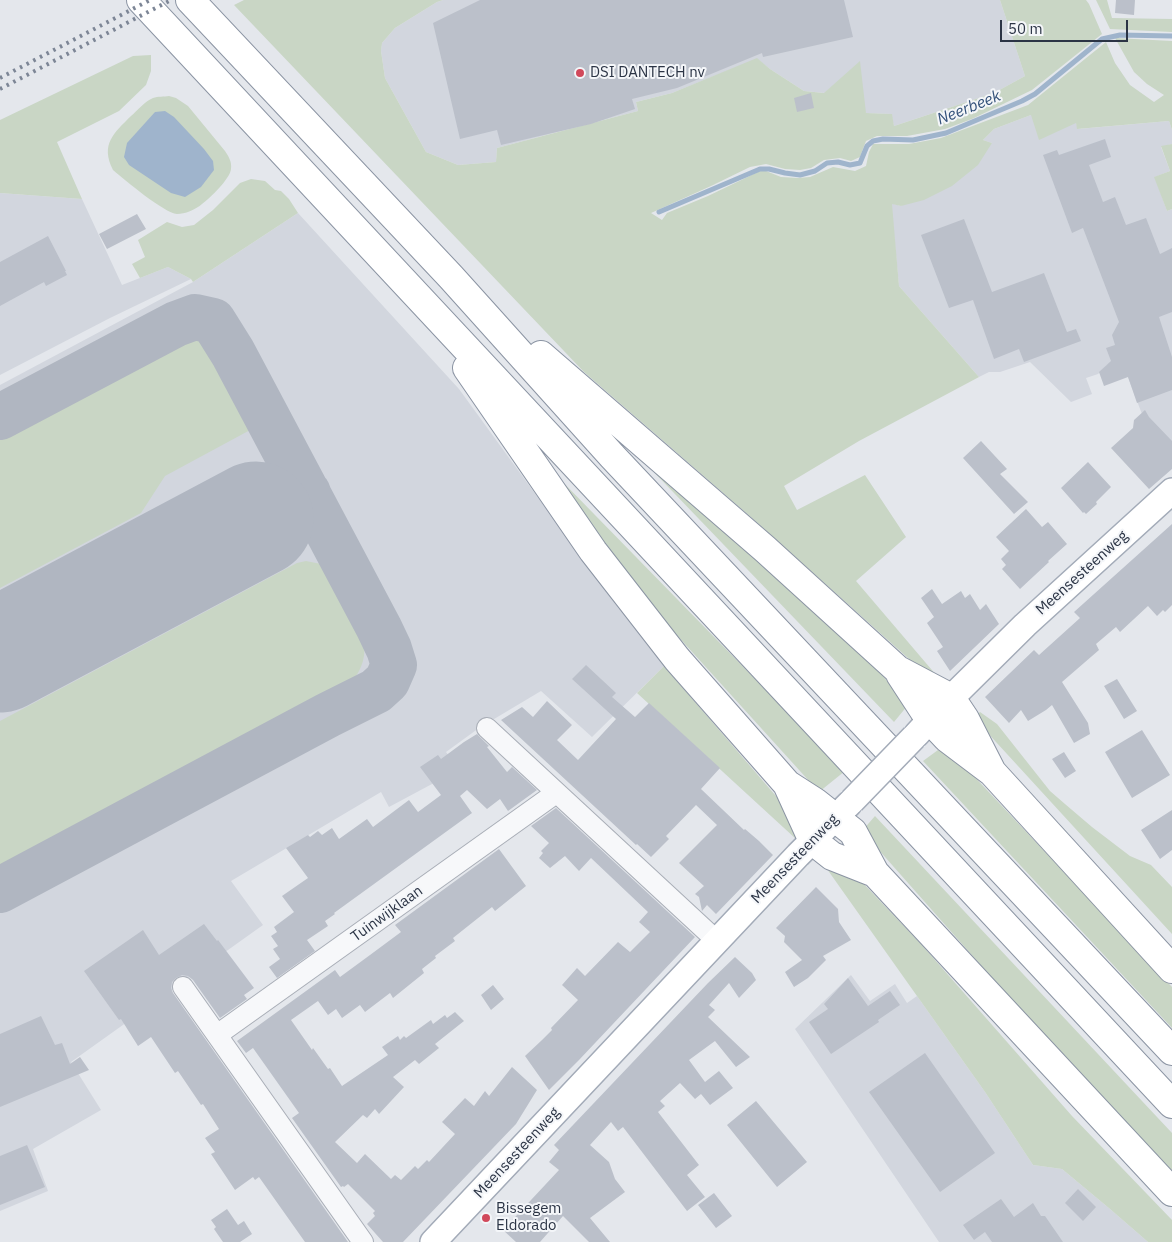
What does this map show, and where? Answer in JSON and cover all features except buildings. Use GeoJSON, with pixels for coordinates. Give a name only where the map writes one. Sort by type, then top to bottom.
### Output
{"type":"FeatureCollection","features":[{"type":"Feature","properties":{"kind":"highway"},"geometry":{"type":"LineString","coordinates":[[141,0],[1172,1104]]}},
{"type":"Feature","properties":{"kind":"highway"},"geometry":{"type":"LineString","coordinates":[[190,0],[451,277],[612,456],[1172,1051]]}},
{"type":"Feature","properties":{"kind":"highway"},"geometry":{"type":"LineString","coordinates":[[451,277],[765,549],[898,670],[951,698],[965,719],[992,772]]}},
{"type":"Feature","properties":{"kind":"highway"},"geometry":{"type":"LineString","coordinates":[[414,291],[593,551],[677,659],[787,784],[816,802],[844,809],[853,832],[875,873],[1172,1192]]}},
{"type":"Feature","properties":{"kind":"highway"},"geometry":{"type":"LineString","coordinates":[[898,670],[922,729],[947,738],[992,772],[1172,969]]}},
{"type":"Feature","properties":{"kind":"highway"},"geometry":{"type":"LineString","coordinates":[[787,784],[813,841],[832,856],[875,873]]}},
{"type":"Feature","properties":{"kind":"main road","name":"Meensesteenweg"},"geometry":{"type":"LineString","coordinates":[[433,1242],[951,698],[1025,625],[1172,491]]}},
{"type":"Feature","properties":{"kind":"street"},"geometry":{"type":"LineString","coordinates":[[487,728],[717,942]]}},
{"type":"Feature","properties":{"kind":"street","name":"Tuinwijklaan"},"geometry":{"type":"LineString","coordinates":[[217,1035],[556,793]]}},
{"type":"Feature","properties":{"kind":"street"},"geometry":{"type":"LineString","coordinates":[[183,987],[363,1242]]}},
{"type":"Feature","properties":{"kind":"shaded area"},"geometry":{"type":"Polygon","coordinates":[[[443,0],[1000,0],[1025,76],[994,93],[894,126],[891,114],[866,113],[838,82],[825,93],[804,91],[757,59],[672,93],[636,102],[638,111],[497,148],[496,162],[458,165],[426,152],[385,78],[381,51],[382,43],[395,28],[443,0]]]}},
{"type":"Feature","properties":{"kind":"shaded area"},"geometry":{"type":"Polygon","coordinates":[[[1031,115],[1076,123],[1078,129],[1169,121],[1172,130],[1172,144],[1161,147],[1170,171],[1155,177],[1167,211],[1172,209],[1172,453],[1145,422],[1121,359],[1107,365],[1098,374],[1086,378],[1092,394],[1071,402],[1030,362],[1000,372],[989,372],[979,377],[899,286],[891,203],[901,206],[992,143],[983,140],[994,129],[1031,115]]]}},
{"type":"Feature","properties":{"kind":"shaded area"},"geometry":{"type":"Polygon","coordinates":[[[0,193],[82,199],[122,285],[168,267],[191,279],[110,318],[0,375],[0,193]]]}},
{"type":"Feature","properties":{"kind":"shaded area"},"geometry":{"type":"Polygon","coordinates":[[[298,213],[459,389],[616,605],[664,666],[592,737],[541,691],[479,728],[446,752],[457,767],[432,784],[389,807],[381,792],[231,881],[263,925],[71,1062],[101,1110],[33,1149],[48,1191],[0,1211],[0,385],[193,282],[298,213]]]}},
{"type":"Feature","properties":{"kind":"shaded area"},"geometry":{"type":"Polygon","coordinates":[[[851,975],[870,1001],[895,984],[907,1003],[917,996],[985,1092],[1033,1165],[1062,1169],[1148,1242],[939,1242],[795,1029],[851,975]]]}},
{"type":"Feature","properties":{"kind":"green space"},"geometry":{"type":"Polygon","coordinates":[[[244,0],[443,0],[395,28],[382,43],[381,51],[385,78],[426,152],[458,165],[496,162],[497,148],[638,111],[636,102],[672,93],[757,58],[770,69],[804,91],[824,93],[860,61],[866,113],[892,114],[894,126],[994,93],[1025,76],[1000,0],[1086,0],[1089,4],[1102,34],[1032,90],[972,119],[945,129],[907,136],[877,136],[866,141],[860,157],[851,161],[840,158],[824,160],[811,168],[800,170],[785,169],[766,164],[750,167],[651,213],[662,220],[667,213],[760,171],[766,171],[781,177],[798,178],[810,177],[833,167],[855,171],[866,166],[873,144],[909,144],[941,138],[1028,105],[1106,42],[1115,63],[1130,85],[1154,102],[1164,95],[1147,84],[1134,72],[1115,38],[1172,41],[1172,130],[1169,121],[1077,129],[1076,123],[1039,140],[1031,115],[994,129],[983,140],[992,143],[978,165],[952,186],[924,200],[901,206],[892,204],[899,286],[979,377],[859,441],[784,486],[797,510],[865,475],[906,537],[856,581],[937,676],[928,676],[753,519],[584,372],[234,5],[244,0]]]}},
{"type":"Feature","properties":{"kind":"green space"},"geometry":{"type":"Polygon","coordinates":[[[1096,0],[1107,0],[1112,18],[1172,19],[1172,32],[1110,29],[1096,0]]]}},
{"type":"Feature","properties":{"kind":"green space"},"geometry":{"type":"Polygon","coordinates":[[[151,55],[151,71],[146,85],[119,111],[57,142],[82,199],[0,193],[0,120],[133,56],[151,55]]]}},
{"type":"Feature","properties":{"kind":"green space"},"geometry":{"type":"Polygon","coordinates":[[[169,96],[188,106],[225,151],[231,164],[230,173],[227,178],[206,201],[196,208],[180,214],[163,208],[113,170],[108,153],[108,146],[114,134],[147,101],[157,97],[169,96]]]}},
{"type":"Feature","properties":{"kind":"green space"},"geometry":{"type":"Polygon","coordinates":[[[1172,144],[1172,209],[1167,211],[1154,177],[1170,171],[1161,146],[1172,144]]]}},
{"type":"Feature","properties":{"kind":"green space"},"geometry":{"type":"Polygon","coordinates":[[[251,179],[265,181],[275,190],[281,191],[298,213],[193,282],[191,279],[168,267],[140,278],[132,264],[145,257],[138,240],[167,222],[182,227],[194,225],[213,210],[240,183],[251,179]]]}},
{"type":"Feature","properties":{"kind":"green space"},"geometry":{"type":"Polygon","coordinates":[[[200,338],[209,345],[253,427],[252,429],[165,476],[141,513],[0,588],[0,434],[176,339],[200,338]]]}},
{"type":"Feature","properties":{"kind":"green space"},"geometry":{"type":"Polygon","coordinates":[[[625,442],[851,639],[908,705],[894,722],[625,442]]]}},
{"type":"Feature","properties":{"kind":"green space"},"geometry":{"type":"Polygon","coordinates":[[[553,472],[845,771],[819,792],[655,611],[553,472]]]}},
{"type":"Feature","properties":{"kind":"green space"},"geometry":{"type":"Polygon","coordinates":[[[306,561],[321,564],[328,570],[362,632],[364,640],[363,661],[361,668],[348,687],[0,874],[0,721],[297,563],[306,561]]]}},
{"type":"Feature","properties":{"kind":"green space"},"geometry":{"type":"Polygon","coordinates":[[[664,666],[794,817],[797,828],[796,839],[637,693],[664,666]]]}},
{"type":"Feature","properties":{"kind":"green space"},"geometry":{"type":"Polygon","coordinates":[[[980,712],[997,724],[1050,791],[1130,856],[1151,865],[1172,887],[1172,934],[974,718],[980,712]]]}},
{"type":"Feature","properties":{"kind":"green space"},"geometry":{"type":"Polygon","coordinates":[[[938,750],[954,755],[1172,987],[1172,1028],[923,761],[938,750]]]}},
{"type":"Feature","properties":{"kind":"green space"},"geometry":{"type":"Polygon","coordinates":[[[875,816],[1172,1133],[1172,1171],[1093,1092],[862,831],[875,816]]]}},
{"type":"Feature","properties":{"kind":"green space"},"geometry":{"type":"Polygon","coordinates":[[[832,865],[861,881],[921,944],[1072,1116],[1172,1220],[1172,1242],[1148,1242],[1062,1169],[1033,1165],[985,1092],[827,869],[832,865]]]}},
{"type":"Feature","properties":{"kind":"water"},"geometry":{"type":"Polygon","coordinates":[[[165,111],[174,117],[213,161],[214,170],[201,187],[185,197],[171,193],[129,165],[124,157],[127,143],[155,112],[165,111]]]}},
{"type":"Feature","properties":{"kind":"waterway","name":"Neerbeek"},"geometry":{"type":"LineString","coordinates":[[659,212],[760,169],[800,175],[815,171],[827,163],[838,162],[850,165],[860,163],[867,146],[873,141],[883,139],[913,140],[946,133],[1035,94],[1102,39],[1120,35],[1172,36]]}},
{"type":"Feature","properties":{"kind":"taxiway"},"geometry":{"type":"LineString","coordinates":[[0,417],[176,324],[195,317],[213,321],[233,353],[379,628],[394,665],[387,681],[376,691],[0,890]]}},
{"type":"Feature","properties":{"kind":"taxiway"},"geometry":{"type":"LineString","coordinates":[[256,519],[308,493]]}},
{"type":"Feature","properties":{"kind":"runway"},"geometry":{"type":"LineString","coordinates":[[0,655],[256,519]]}},
{"type":"Feature","properties":{"kind":"railway"},"geometry":{"type":"LineString","coordinates":[[0,78],[150,0]]}},
{"type":"Feature","properties":{"kind":"railway"},"geometry":{"type":"LineString","coordinates":[[0,89],[171,0]]}},
{"type":"Feature","properties":{"kind":"place","name":"DSI DANTECH nv"},"geometry":{"type":"Point","coordinates":[580,73]}},
{"type":"Feature","properties":{"kind":"place","name":"Bissegem Eldorado"},"geometry":{"type":"Point","coordinates":[486,1218]}}]}
